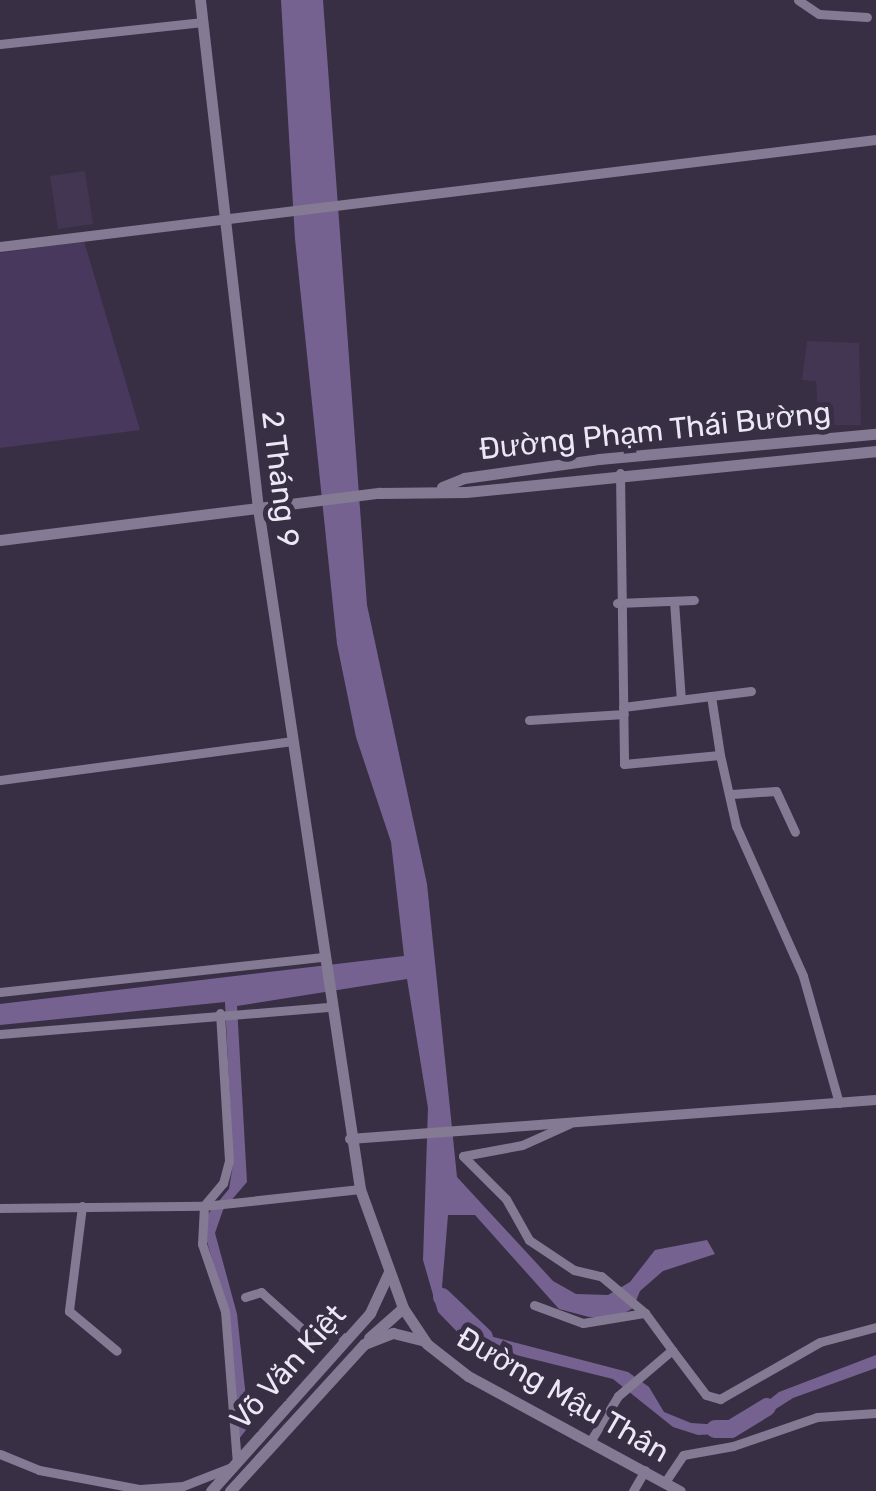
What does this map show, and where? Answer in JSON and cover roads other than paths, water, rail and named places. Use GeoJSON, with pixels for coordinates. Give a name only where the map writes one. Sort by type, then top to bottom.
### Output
{"type":"FeatureCollection","features":[{"type":"Feature","properties":{"kind":"main road","name":"2 Tháng 9"},"geometry":{"type":"LineString","coordinates":[[200,0],[258,508],[328,1002]]}},
{"type":"Feature","properties":{"kind":"main road","name":"Đường Phạm Thái Bường"},"geometry":{"type":"LineString","coordinates":[[442,488],[464,478],[619,457],[876,434]]}},
{"type":"Feature","properties":{"kind":"main road","name":"Đường Phạm Thái Bường"},"geometry":{"type":"LineString","coordinates":[[0,540],[380,493],[442,488],[466,492],[620,473],[876,451]]}},
{"type":"Feature","properties":{"kind":"main road"},"geometry":{"type":"LineString","coordinates":[[619,457],[620,473]]}},
{"type":"Feature","properties":{"kind":"main road","name":"Đường Mậu Thân"},"geometry":{"type":"LineString","coordinates":[[328,1002],[360,1189],[403,1308],[425,1341],[468,1376],[680,1491]]}},
{"type":"Feature","properties":{"kind":"main road","name":"Võ Văn Kiệt"},"geometry":{"type":"LineString","coordinates":[[211,1491],[372,1309],[389,1268]]}},
{"type":"Feature","properties":{"kind":"main road"},"geometry":{"type":"LineString","coordinates":[[372,1309],[403,1308]]}},
{"type":"Feature","properties":{"kind":"main road"},"geometry":{"type":"LineString","coordinates":[[349,1336],[364,1344],[403,1308]]}},
{"type":"Feature","properties":{"kind":"main road","name":"Võ Văn Kiệt"},"geometry":{"type":"LineString","coordinates":[[230,1491],[364,1344],[393,1333],[425,1341]]}},
{"type":"Feature","properties":{"kind":"street"},"geometry":{"type":"LineString","coordinates":[[798,0],[819,14],[867,17]]}},
{"type":"Feature","properties":{"kind":"street"},"geometry":{"type":"LineString","coordinates":[[0,44],[203,22]]}},
{"type":"Feature","properties":{"kind":"street"},"geometry":{"type":"LineString","coordinates":[[0,247],[225,216],[380,202],[876,140]]}},
{"type":"Feature","properties":{"kind":"street"},"geometry":{"type":"LineString","coordinates":[[620,473],[618,603],[624,764],[720,755]]}},
{"type":"Feature","properties":{"kind":"street"},"geometry":{"type":"LineString","coordinates":[[618,603],[694,600]]}},
{"type":"Feature","properties":{"kind":"street"},"geometry":{"type":"LineString","coordinates":[[674,601],[681,700]]}},
{"type":"Feature","properties":{"kind":"street"},"geometry":{"type":"LineString","coordinates":[[529,720],[623,711],[751,691]]}},
{"type":"Feature","properties":{"kind":"street"},"geometry":{"type":"LineString","coordinates":[[711,696],[736,826],[803,976],[840,1103]]}},
{"type":"Feature","properties":{"kind":"street"},"geometry":{"type":"LineString","coordinates":[[0,780],[292,741]]}},
{"type":"Feature","properties":{"kind":"street"},"geometry":{"type":"LineString","coordinates":[[732,794],[776,791],[794,832]]}},
{"type":"Feature","properties":{"kind":"street"},"geometry":{"type":"LineString","coordinates":[[0,992],[323,959]]}},
{"type":"Feature","properties":{"kind":"street"},"geometry":{"type":"LineString","coordinates":[[0,1034],[328,1002]]}},
{"type":"Feature","properties":{"kind":"street"},"geometry":{"type":"LineString","coordinates":[[0,1454],[84,1486],[182,1486],[234,1464],[225,1311],[202,1244],[207,1206],[224,1183],[229,1162],[220,1013]]}},
{"type":"Feature","properties":{"kind":"street"},"geometry":{"type":"LineString","coordinates":[[350,1139],[876,1100]]}},
{"type":"Feature","properties":{"kind":"street"},"geometry":{"type":"LineString","coordinates":[[569,1124],[522,1146],[463,1156],[506,1198],[529,1240],[574,1270],[601,1276],[645,1313],[706,1395],[720,1399],[820,1342],[876,1328]]}},
{"type":"Feature","properties":{"kind":"street"},"geometry":{"type":"LineString","coordinates":[[0,1208],[207,1206],[360,1189]]}},
{"type":"Feature","properties":{"kind":"street"},"geometry":{"type":"LineString","coordinates":[[82,1206],[69,1310],[117,1350]]}},
{"type":"Feature","properties":{"kind":"street"},"geometry":{"type":"LineString","coordinates":[[245,1298],[261,1292],[312,1338],[328,1328],[349,1336]]}},
{"type":"Feature","properties":{"kind":"street"},"geometry":{"type":"LineString","coordinates":[[534,1305],[584,1323],[645,1313]]}},
{"type":"Feature","properties":{"kind":"street"},"geometry":{"type":"LineString","coordinates":[[591,1440],[618,1396],[672,1350]]}},
{"type":"Feature","properties":{"kind":"street"},"geometry":{"type":"LineString","coordinates":[[665,1482],[683,1455],[733,1446],[818,1416],[876,1413]]}},
{"type":"Feature","properties":{"kind":"street"},"geometry":{"type":"LineString","coordinates":[[633,1491],[645,1470]]}},
{"type":"Feature","properties":{"kind":"waterway"},"geometry":{"type":"LineString","coordinates":[[442,1297],[484,1337]]}},
{"type":"Feature","properties":{"kind":"waterway"},"geometry":{"type":"LineString","coordinates":[[715,1429],[731,1429],[767,1407]]}}]}
